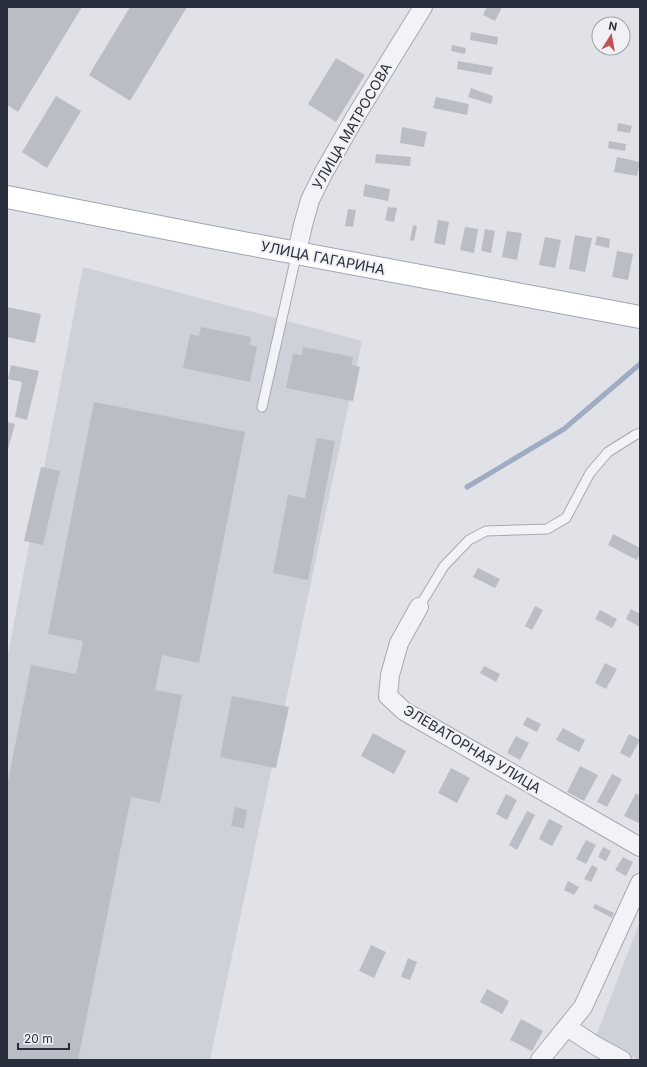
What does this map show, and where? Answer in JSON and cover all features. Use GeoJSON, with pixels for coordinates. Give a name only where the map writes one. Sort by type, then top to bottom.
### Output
{"type":"FeatureCollection","features":[{"type":"Feature","properties":{"kind":"main road","name":"УЛИЦА ГАГАРИНА"},"geometry":{"type":"LineString","coordinates":[[7,197],[206,236],[640,317]]}},
{"type":"Feature","properties":{"kind":"street","name":"УЛИЦА МАТРОСОВА"},"geometry":{"type":"LineString","coordinates":[[297,252],[310,200],[324,172],[357,114],[423,7]]}},
{"type":"Feature","properties":{"kind":"street","name":"ЭЛЕВАТОРНАЯ УЛИЦА"},"geometry":{"type":"LineString","coordinates":[[420,608],[398,643],[390,675],[388,696],[404,711],[640,847]]}},
{"type":"Feature","properties":{"kind":"street"},"geometry":{"type":"LineString","coordinates":[[540,1060],[583,1007],[640,883]]}},
{"type":"Feature","properties":{"kind":"street"},"geometry":{"type":"LineString","coordinates":[[567,1027],[596,1046],[622,1060]]}},
{"type":"Feature","properties":{"kind":"lane"},"geometry":{"type":"LineString","coordinates":[[262,407],[297,252]]}},
{"type":"Feature","properties":{"kind":"lane"},"geometry":{"type":"LineString","coordinates":[[420,608],[444,566],[469,540],[486,531],[547,529],[566,518],[590,473],[608,452],[634,435],[640,433]]}},
{"type":"Feature","properties":{"kind":"shaded area"},"geometry":{"type":"Polygon","coordinates":[[[83,267],[362,341],[210,1060],[7,1060],[7,659],[83,267]]]}},
{"type":"Feature","properties":{"kind":"shaded area"},"geometry":{"type":"Polygon","coordinates":[[[640,921],[640,1060],[638,1060],[596,1036],[640,921]]]}},
{"type":"Feature","properties":{"kind":"building"},"geometry":{"type":"Polygon","coordinates":[[[7,7],[82,7],[18,112],[7,105],[7,7]]]}},
{"type":"Feature","properties":{"kind":"building"},"geometry":{"type":"Polygon","coordinates":[[[130,7],[187,7],[130,101],[89,75],[130,7]]]}},
{"type":"Feature","properties":{"kind":"building"},"geometry":{"type":"Polygon","coordinates":[[[487,7],[502,7],[495,21],[483,15],[487,7]]]}},
{"type":"Feature","properties":{"kind":"building"},"geometry":{"type":"Polygon","coordinates":[[[471,32],[498,37],[497,45],[470,40],[471,32]]]}},
{"type":"Feature","properties":{"kind":"building"},"geometry":{"type":"Polygon","coordinates":[[[452,45],[466,48],[465,54],[451,51],[452,45]]]}},
{"type":"Feature","properties":{"kind":"building"},"geometry":{"type":"Polygon","coordinates":[[[336,58],[365,75],[336,122],[308,104],[336,58]]]}},
{"type":"Feature","properties":{"kind":"building"},"geometry":{"type":"Polygon","coordinates":[[[458,61],[493,67],[491,75],[457,69],[458,61]]]}},
{"type":"Feature","properties":{"kind":"building"},"geometry":{"type":"Polygon","coordinates":[[[471,88],[493,96],[491,104],[468,97],[471,88]]]}},
{"type":"Feature","properties":{"kind":"building"},"geometry":{"type":"Polygon","coordinates":[[[56,96],[81,111],[47,168],[22,152],[56,96]]]}},
{"type":"Feature","properties":{"kind":"building"},"geometry":{"type":"Polygon","coordinates":[[[436,97],[469,104],[467,115],[433,108],[436,97]]]}},
{"type":"Feature","properties":{"kind":"building"},"geometry":{"type":"Polygon","coordinates":[[[618,123],[632,126],[630,133],[617,131],[618,123]]]}},
{"type":"Feature","properties":{"kind":"building"},"geometry":{"type":"Polygon","coordinates":[[[402,127],[427,132],[424,147],[400,143],[402,127]]]}},
{"type":"Feature","properties":{"kind":"building"},"geometry":{"type":"Polygon","coordinates":[[[609,141],[626,144],[625,151],[608,148],[609,141]]]}},
{"type":"Feature","properties":{"kind":"building"},"geometry":{"type":"Polygon","coordinates":[[[376,154],[411,157],[410,166],[375,163],[376,154]]]}},
{"type":"Feature","properties":{"kind":"building"},"geometry":{"type":"Polygon","coordinates":[[[617,157],[640,162],[637,176],[614,172],[617,157]]]}},
{"type":"Feature","properties":{"kind":"building"},"geometry":{"type":"Polygon","coordinates":[[[365,184],[390,189],[388,201],[363,196],[365,184]]]}},
{"type":"Feature","properties":{"kind":"building"},"geometry":{"type":"Polygon","coordinates":[[[388,207],[397,208],[394,222],[385,220],[388,207]]]}},
{"type":"Feature","properties":{"kind":"building"},"geometry":{"type":"Polygon","coordinates":[[[348,209],[356,210],[353,227],[345,226],[348,209]]]}},
{"type":"Feature","properties":{"kind":"building"},"geometry":{"type":"Polygon","coordinates":[[[438,220],[449,222],[445,245],[434,243],[438,220]]]}},
{"type":"Feature","properties":{"kind":"building"},"geometry":{"type":"Polygon","coordinates":[[[413,225],[417,226],[414,241],[410,240],[413,225]]]}},
{"type":"Feature","properties":{"kind":"building"},"geometry":{"type":"Polygon","coordinates":[[[465,227],[478,229],[474,253],[460,250],[465,227]]]}},
{"type":"Feature","properties":{"kind":"building"},"geometry":{"type":"Polygon","coordinates":[[[485,229],[495,231],[491,253],[481,251],[485,229]]]}},
{"type":"Feature","properties":{"kind":"building"},"geometry":{"type":"Polygon","coordinates":[[[507,231],[522,233],[517,260],[502,257],[507,231]]]}},
{"type":"Feature","properties":{"kind":"building"},"geometry":{"type":"Polygon","coordinates":[[[575,235],[592,238],[585,272],[569,269],[575,235]]]}},
{"type":"Feature","properties":{"kind":"building"},"geometry":{"type":"Polygon","coordinates":[[[597,236],[610,239],[609,248],[595,245],[597,236]]]}},
{"type":"Feature","properties":{"kind":"building"},"geometry":{"type":"Polygon","coordinates":[[[545,237],[561,240],[555,268],[539,265],[545,237]]]}},
{"type":"Feature","properties":{"kind":"building"},"geometry":{"type":"Polygon","coordinates":[[[617,251],[633,254],[628,280],[612,277],[617,251]]]}},
{"type":"Feature","properties":{"kind":"building"},"geometry":{"type":"Polygon","coordinates":[[[7,307],[41,314],[35,343],[7,337],[7,307]]]}},
{"type":"Feature","properties":{"kind":"building"},"geometry":{"type":"Polygon","coordinates":[[[201,327],[251,337],[250,345],[257,347],[250,382],[183,368],[190,334],[199,336],[201,327]]]}},
{"type":"Feature","properties":{"kind":"building"},"geometry":{"type":"Polygon","coordinates":[[[303,347],[353,357],[352,365],[360,367],[353,401],[286,388],[293,354],[302,355],[303,347]]]}},
{"type":"Feature","properties":{"kind":"building"},"geometry":{"type":"Polygon","coordinates":[[[11,365],[39,371],[27,420],[15,417],[22,382],[8,379],[11,365]]]}},
{"type":"Feature","properties":{"kind":"building"},"geometry":{"type":"Polygon","coordinates":[[[94,402],[245,432],[199,663],[162,655],[155,690],[182,695],[160,803],[131,797],[78,1060],[7,1060],[7,786],[31,665],[76,674],[83,641],[48,634],[94,402]]]}},
{"type":"Feature","properties":{"kind":"building"},"geometry":{"type":"Polygon","coordinates":[[[7,422],[15,424],[8,449],[7,449],[7,422]]]}},
{"type":"Feature","properties":{"kind":"building"},"geometry":{"type":"Polygon","coordinates":[[[317,438],[335,441],[308,580],[273,573],[288,495],[305,498],[317,438]]]}},
{"type":"Feature","properties":{"kind":"building"},"geometry":{"type":"Polygon","coordinates":[[[41,467],[60,471],[43,545],[24,541],[41,467]]]}},
{"type":"Feature","properties":{"kind":"building"},"geometry":{"type":"Polygon","coordinates":[[[613,534],[640,548],[640,553],[637,560],[608,545],[613,534]]]}},
{"type":"Feature","properties":{"kind":"building"},"geometry":{"type":"Polygon","coordinates":[[[478,568],[500,579],[495,588],[473,577],[478,568]]]}},
{"type":"Feature","properties":{"kind":"building"},"geometry":{"type":"Polygon","coordinates":[[[535,606],[543,610],[532,630],[525,626],[535,606]]]}},
{"type":"Feature","properties":{"kind":"building"},"geometry":{"type":"Polygon","coordinates":[[[631,609],[640,614],[640,627],[626,619],[631,609]]]}},
{"type":"Feature","properties":{"kind":"building"},"geometry":{"type":"Polygon","coordinates":[[[600,610],[617,619],[612,628],[595,619],[600,610]]]}},
{"type":"Feature","properties":{"kind":"building"},"geometry":{"type":"Polygon","coordinates":[[[605,663],[617,669],[606,689],[595,683],[605,663]]]}},
{"type":"Feature","properties":{"kind":"building"},"geometry":{"type":"Polygon","coordinates":[[[484,666],[500,674],[496,682],[480,673],[484,666]]]}},
{"type":"Feature","properties":{"kind":"building"},"geometry":{"type":"Polygon","coordinates":[[[232,696],[289,707],[276,768],[220,757],[232,696]]]}},
{"type":"Feature","properties":{"kind":"building"},"geometry":{"type":"Polygon","coordinates":[[[527,717],[541,724],[537,732],[523,725],[527,717]]]}},
{"type":"Feature","properties":{"kind":"building"},"geometry":{"type":"Polygon","coordinates":[[[563,728],[585,740],[579,752],[556,740],[563,728]]]}},
{"type":"Feature","properties":{"kind":"building"},"geometry":{"type":"Polygon","coordinates":[[[373,733],[406,751],[394,774],[361,756],[373,733]]]}},
{"type":"Feature","properties":{"kind":"building"},"geometry":{"type":"Polygon","coordinates":[[[629,734],[640,740],[630,758],[620,753],[629,734]]]}},
{"type":"Feature","properties":{"kind":"building"},"geometry":{"type":"Polygon","coordinates":[[[516,736],[529,743],[520,760],[507,753],[516,736]]]}},
{"type":"Feature","properties":{"kind":"building"},"geometry":{"type":"Polygon","coordinates":[[[580,766],[598,775],[584,801],[567,792],[580,766]]]}},
{"type":"Feature","properties":{"kind":"building"},"geometry":{"type":"Polygon","coordinates":[[[451,768],[470,778],[457,803],[438,793],[451,768]]]}},
{"type":"Feature","properties":{"kind":"building"},"geometry":{"type":"Polygon","coordinates":[[[612,774],[622,779],[607,807],[597,802],[612,774]]]}},
{"type":"Feature","properties":{"kind":"building"},"geometry":{"type":"Polygon","coordinates":[[[636,793],[640,796],[639,823],[624,816],[636,793]]]}},
{"type":"Feature","properties":{"kind":"building"},"geometry":{"type":"Polygon","coordinates":[[[506,794],[517,800],[507,820],[496,814],[506,794]]]}},
{"type":"Feature","properties":{"kind":"building"},"geometry":{"type":"Polygon","coordinates":[[[235,807],[247,810],[244,828],[231,826],[235,807]]]}},
{"type":"Feature","properties":{"kind":"building"},"geometry":{"type":"Polygon","coordinates":[[[527,811],[535,815],[517,850],[509,845],[527,811]]]}},
{"type":"Feature","properties":{"kind":"building"},"geometry":{"type":"Polygon","coordinates":[[[549,819],[563,826],[552,846],[539,839],[549,819]]]}},
{"type":"Feature","properties":{"kind":"building"},"geometry":{"type":"Polygon","coordinates":[[[586,840],[596,845],[586,864],[576,859],[586,840]]]}},
{"type":"Feature","properties":{"kind":"building"},"geometry":{"type":"Polygon","coordinates":[[[603,847],[611,851],[606,861],[598,857],[603,847]]]}},
{"type":"Feature","properties":{"kind":"building"},"geometry":{"type":"Polygon","coordinates":[[[623,857],[633,862],[626,876],[615,870],[623,857]]]}},
{"type":"Feature","properties":{"kind":"building"},"geometry":{"type":"Polygon","coordinates":[[[592,865],[598,868],[591,882],[584,879],[592,865]]]}},
{"type":"Feature","properties":{"kind":"building"},"geometry":{"type":"Polygon","coordinates":[[[568,881],[579,887],[574,895],[564,890],[568,881]]]}},
{"type":"Feature","properties":{"kind":"building"},"geometry":{"type":"Polygon","coordinates":[[[595,904],[614,913],[612,918],[593,908],[595,904]]]}},
{"type":"Feature","properties":{"kind":"building"},"geometry":{"type":"Polygon","coordinates":[[[371,945],[386,952],[374,978],[359,971],[371,945]]]}},
{"type":"Feature","properties":{"kind":"building"},"geometry":{"type":"Polygon","coordinates":[[[408,958],[417,962],[410,980],[401,977],[408,958]]]}},
{"type":"Feature","properties":{"kind":"building"},"geometry":{"type":"Polygon","coordinates":[[[487,989],[509,1001],[502,1014],[480,1002],[487,989]]]}},
{"type":"Feature","properties":{"kind":"building"},"geometry":{"type":"Polygon","coordinates":[[[521,1019],[543,1031],[532,1051],[510,1040],[521,1019]]]}},
{"type":"Feature","properties":{"kind":"waterway"},"geometry":{"type":"LineString","coordinates":[[467,487],[564,429],[640,364]]}}]}
